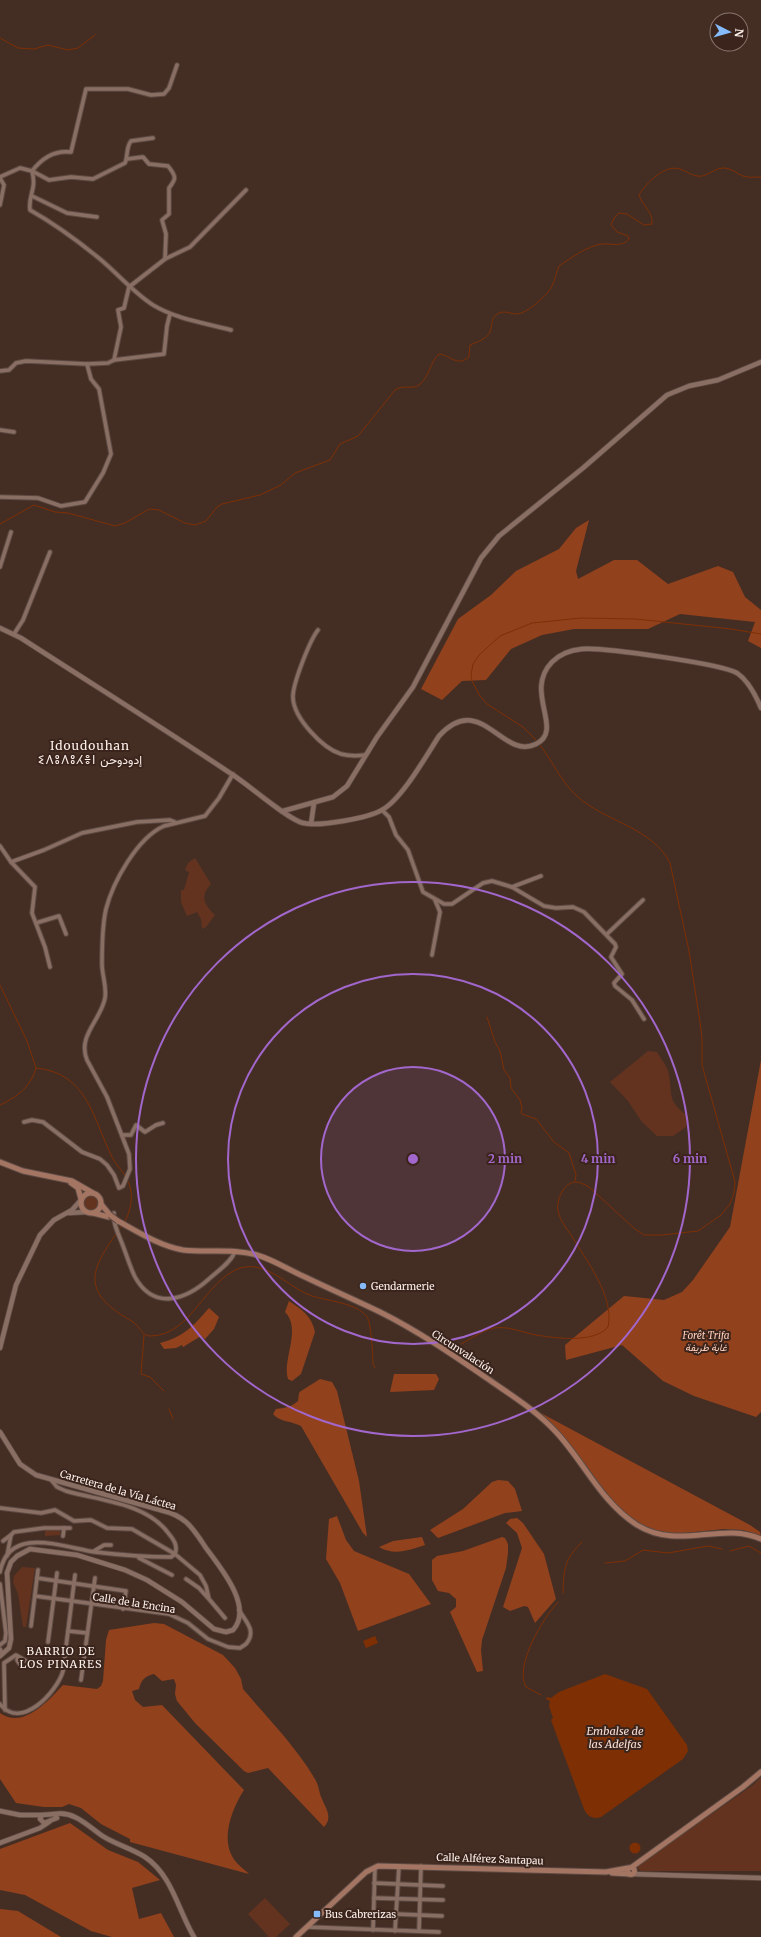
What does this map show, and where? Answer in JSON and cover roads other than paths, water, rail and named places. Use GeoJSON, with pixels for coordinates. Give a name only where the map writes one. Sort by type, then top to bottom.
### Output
{"type":"FeatureCollection","features":[{"type":"Feature","properties":{"kind":"main road"},"geometry":{"type":"LineString","coordinates":[[0,1162],[23,1170],[78,1184],[99,1197],[101,1204],[111,1215]]}},
{"type":"Feature","properties":{"kind":"main road"},"geometry":{"type":"LineString","coordinates":[[63,1179],[78,1188],[81,1206],[86,1212],[111,1215]]}},
{"type":"Feature","properties":{"kind":"main road"},"geometry":{"type":"LineString","coordinates":[[81,1200],[85,1195],[93,1193]]}},
{"type":"Feature","properties":{"kind":"main road"},"geometry":{"type":"LineString","coordinates":[[92,1213],[99,1209],[101,1204]]}},
{"type":"Feature","properties":{"kind":"main road","name":"Circunvalación"},"geometry":{"type":"LineString","coordinates":[[111,1215],[118,1221],[165,1245],[180,1249],[248,1253],[268,1260],[381,1313],[431,1341],[474,1369],[548,1424],[560,1437],[611,1503],[630,1520],[642,1528],[675,1536],[735,1533],[747,1534],[761,1538]]}},
{"type":"Feature","properties":{"kind":"main road"},"geometry":{"type":"LineString","coordinates":[[631,1871],[761,1772]]}},
{"type":"Feature","properties":{"kind":"main road","name":"Calle Alférez Santapau"},"geometry":{"type":"LineString","coordinates":[[375,1867],[384,1865],[606,1872],[631,1871]]}},
{"type":"Feature","properties":{"kind":"main road"},"geometry":{"type":"LineString","coordinates":[[296,1937],[366,1872],[375,1867]]}},
{"type":"Feature","properties":{"kind":"street"},"geometry":{"type":"LineString","coordinates":[[32,171],[39,162],[52,154],[71,152],[86,89],[128,89],[151,95],[164,94],[169,88],[177,65]]}},
{"type":"Feature","properties":{"kind":"street"},"geometry":{"type":"LineString","coordinates":[[0,205],[4,185],[0,178],[20,168],[32,171],[49,180],[71,177],[93,179],[125,163],[127,159],[128,145],[131,141],[153,138]]}},
{"type":"Feature","properties":{"kind":"street"},"geometry":{"type":"LineString","coordinates":[[127,159],[143,157],[149,164],[168,166],[175,180],[174,184],[169,188],[169,214],[162,220],[166,234],[165,259]]}},
{"type":"Feature","properties":{"kind":"street"},"geometry":{"type":"LineString","coordinates":[[32,171],[35,182],[29,203],[30,210],[53,223],[82,245],[100,259],[129,287],[153,305],[170,314],[231,330]]}},
{"type":"Feature","properties":{"kind":"street"},"geometry":{"type":"LineString","coordinates":[[114,360],[121,327],[118,310],[124,308],[129,287],[165,259],[190,247],[246,190]]}},
{"type":"Feature","properties":{"kind":"street"},"geometry":{"type":"LineString","coordinates":[[32,196],[67,213],[97,217]]}},
{"type":"Feature","properties":{"kind":"street"},"geometry":{"type":"LineString","coordinates":[[0,371],[9,370],[16,363],[26,361],[87,364],[164,354],[170,314]]}},
{"type":"Feature","properties":{"kind":"street"},"geometry":{"type":"LineString","coordinates":[[283,811],[333,797],[343,790],[365,755],[413,687],[474,570],[493,542],[583,468],[667,395],[689,386],[718,380],[761,362]]}},
{"type":"Feature","properties":{"kind":"street"},"geometry":{"type":"LineString","coordinates":[[0,497],[38,498],[61,506],[85,502],[93,490],[112,454],[99,389],[91,379],[87,364]]}},
{"type":"Feature","properties":{"kind":"street"},"geometry":{"type":"LineString","coordinates":[[0,430],[14,432]]}},
{"type":"Feature","properties":{"kind":"street"},"geometry":{"type":"LineString","coordinates":[[0,567],[11,532]]}},
{"type":"Feature","properties":{"kind":"street"},"geometry":{"type":"LineString","coordinates":[[14,634],[23,620],[50,552]]}},
{"type":"Feature","properties":{"kind":"street"},"geometry":{"type":"LineString","coordinates":[[0,628],[14,634],[233,774],[301,823],[310,824],[344,822],[382,810],[398,796],[439,736],[451,725],[463,721],[474,721],[486,725],[513,744],[528,746],[537,744],[542,740],[548,727],[540,693],[542,678],[549,665],[558,656],[569,651],[582,648],[700,663],[729,670],[738,674],[748,684],[761,708]]}},
{"type":"Feature","properties":{"kind":"street"},"geometry":{"type":"LineString","coordinates":[[318,630],[312,639],[303,660],[292,698],[297,711],[305,724],[316,737],[335,752],[349,755],[365,755]]}},
{"type":"Feature","properties":{"kind":"street"},"geometry":{"type":"LineString","coordinates":[[24,1122],[38,1120],[47,1124],[82,1152],[94,1156],[107,1165],[119,1188],[121,1188],[125,1183],[129,1173],[130,1162],[122,1135],[108,1097],[87,1060],[84,1051],[86,1035],[102,1006],[105,997],[102,963],[106,910],[122,870],[136,851],[158,828],[175,822],[204,816],[219,798],[233,774]]}},
{"type":"Feature","properties":{"kind":"street"},"geometry":{"type":"LineString","coordinates":[[310,824],[314,803]]}},
{"type":"Feature","properties":{"kind":"street"},"geometry":{"type":"LineString","coordinates":[[382,810],[393,824],[396,835],[410,854],[419,885],[423,892],[435,900],[444,904],[452,904],[477,886],[488,882],[512,887],[544,906],[578,908],[607,934],[615,944],[616,948],[611,957],[622,974],[614,983],[615,986],[632,1000],[644,1019]]}},
{"type":"Feature","properties":{"kind":"street"},"geometry":{"type":"LineString","coordinates":[[10,862],[44,850],[82,833],[137,822],[170,820],[175,822]]}},
{"type":"Feature","properties":{"kind":"street"},"geometry":{"type":"LineString","coordinates":[[0,846],[10,862],[35,887],[32,913],[45,947],[50,967]]}},
{"type":"Feature","properties":{"kind":"street"},"geometry":{"type":"LineString","coordinates":[[512,887],[541,876]]}},
{"type":"Feature","properties":{"kind":"street"},"geometry":{"type":"LineString","coordinates":[[432,955],[440,912],[435,900]]}},
{"type":"Feature","properties":{"kind":"street"},"geometry":{"type":"LineString","coordinates":[[607,934],[643,900]]}},
{"type":"Feature","properties":{"kind":"street"},"geometry":{"type":"LineString","coordinates":[[36,923],[59,916],[66,934]]}},
{"type":"Feature","properties":{"kind":"street"},"geometry":{"type":"LineString","coordinates":[[122,1135],[131,1134],[134,1126],[138,1126],[145,1132],[156,1125],[163,1123]]}},
{"type":"Feature","properties":{"kind":"street"},"geometry":{"type":"LineString","coordinates":[[0,1348],[13,1295],[25,1266],[44,1230],[54,1220],[65,1214],[81,1200]]}},
{"type":"Feature","properties":{"kind":"street"},"geometry":{"type":"LineString","coordinates":[[65,1214],[86,1212]]}},
{"type":"Feature","properties":{"kind":"street"},"geometry":{"type":"LineString","coordinates":[[111,1215],[114,1218],[122,1244],[140,1284],[150,1294],[166,1299],[184,1296],[199,1288],[230,1261],[234,1252]]}},
{"type":"Feature","properties":{"kind":"street","name":"Carretera de la Vía Láctea"},"geometry":{"type":"LineString","coordinates":[[0,1432],[14,1456],[24,1468],[36,1476],[164,1511],[182,1518],[192,1528],[228,1579],[239,1609],[239,1622]]}},
{"type":"Feature","properties":{"kind":"street"},"geometry":{"type":"LineString","coordinates":[[52,1481],[57,1487],[66,1491],[146,1513],[168,1531],[176,1545],[175,1554]]}},
{"type":"Feature","properties":{"kind":"street"},"geometry":{"type":"LineString","coordinates":[[0,1508],[41,1513],[55,1510],[74,1521],[91,1520],[107,1528],[129,1528],[175,1554],[200,1575],[206,1586],[209,1599]]}},
{"type":"Feature","properties":{"kind":"street"},"geometry":{"type":"LineString","coordinates":[[7,1533],[12,1534],[44,1528],[70,1528]]}},
{"type":"Feature","properties":{"kind":"street"},"geometry":{"type":"LineString","coordinates":[[63,1536],[64,1528]]}},
{"type":"Feature","properties":{"kind":"street"},"geometry":{"type":"LineString","coordinates":[[2,1541],[12,1534]]}},
{"type":"Feature","properties":{"kind":"street"},"geometry":{"type":"LineString","coordinates":[[0,1572],[7,1556],[12,1534]]}},
{"type":"Feature","properties":{"kind":"street"},"geometry":{"type":"LineString","coordinates":[[7,1556],[21,1546],[39,1542],[59,1544],[93,1552],[137,1556],[171,1557],[175,1554]]}},
{"type":"Feature","properties":{"kind":"street"},"geometry":{"type":"LineString","coordinates":[[93,1552],[104,1546],[111,1545]]}},
{"type":"Feature","properties":{"kind":"street"},"geometry":{"type":"LineString","coordinates":[[1,1650],[9,1648],[11,1639],[6,1578],[11,1562],[26,1550],[44,1550],[97,1560],[135,1574],[182,1602],[218,1631],[230,1632],[239,1622],[247,1623]]}},
{"type":"Feature","properties":{"kind":"street"},"geometry":{"type":"LineString","coordinates":[[137,1556],[172,1575]]}},
{"type":"Feature","properties":{"kind":"street"},"geometry":{"type":"LineString","coordinates":[[31,1626],[38,1570]]}},
{"type":"Feature","properties":{"kind":"street"},"geometry":{"type":"LineString","coordinates":[[48,1642],[57,1572]]}},
{"type":"Feature","properties":{"kind":"street"},"geometry":{"type":"LineString","coordinates":[[0,1704],[5,1710],[18,1713],[31,1710],[41,1702],[58,1683],[63,1671],[75,1575]]}},
{"type":"Feature","properties":{"kind":"street"},"geometry":{"type":"LineString","coordinates":[[37,1578],[126,1590],[123,1609]]}},
{"type":"Feature","properties":{"kind":"street"},"geometry":{"type":"LineString","coordinates":[[81,1680],[95,1578]]}},
{"type":"Feature","properties":{"kind":"street"},"geometry":{"type":"LineString","coordinates":[[186,1579],[199,1588],[225,1618]]}},
{"type":"Feature","properties":{"kind":"street"},"geometry":{"type":"LineString","coordinates":[[0,1584],[6,1637],[1,1650],[4,1663],[5,1710]]}},
{"type":"Feature","properties":{"kind":"street","name":"Calle de la Encina"},"geometry":{"type":"LineString","coordinates":[[35,1596],[174,1616],[191,1625],[208,1639],[236,1648],[243,1646],[249,1641],[251,1629],[239,1609]]}},
{"type":"Feature","properties":{"kind":"street"},"geometry":{"type":"LineString","coordinates":[[3,1603],[8,1602]]}},
{"type":"Feature","properties":{"kind":"street"},"geometry":{"type":"LineString","coordinates":[[68,1631],[87,1633]]}},
{"type":"Feature","properties":{"kind":"street"},"geometry":{"type":"LineString","coordinates":[[4,1663],[17,1656]]}},
{"type":"Feature","properties":{"kind":"street"},"geometry":{"type":"LineString","coordinates":[[17,1656],[33,1665],[37,1662]]}},
{"type":"Feature","properties":{"kind":"street"},"geometry":{"type":"LineString","coordinates":[[17,1656],[17,1660],[21,1666]]}},
{"type":"Feature","properties":{"kind":"street"},"geometry":{"type":"LineString","coordinates":[[0,1811],[31,1816],[49,1822]]}},
{"type":"Feature","properties":{"kind":"street"},"geometry":{"type":"LineString","coordinates":[[32,1830],[41,1819],[56,1817],[64,1814],[73,1816],[83,1821],[106,1838],[137,1852],[154,1865],[168,1882],[194,1937]]}},
{"type":"Feature","properties":{"kind":"street"},"geometry":{"type":"LineString","coordinates":[[0,1843],[32,1830],[44,1827],[56,1817]]}},
{"type":"Feature","properties":{"kind":"street"},"geometry":{"type":"LineString","coordinates":[[396,1931],[399,1866]]}},
{"type":"Feature","properties":{"kind":"street"},"geometry":{"type":"LineString","coordinates":[[419,1931],[422,1866]]}},
{"type":"Feature","properties":{"kind":"street"},"geometry":{"type":"LineString","coordinates":[[373,1930],[375,1867]]}},
{"type":"Feature","properties":{"kind":"street","name":"Calle Alférez Santapau"},"geometry":{"type":"LineString","coordinates":[[631,1871],[645,1874],[761,1878]]}},
{"type":"Feature","properties":{"kind":"street"},"geometry":{"type":"LineString","coordinates":[[374,1883],[443,1886]]}},
{"type":"Feature","properties":{"kind":"street"},"geometry":{"type":"LineString","coordinates":[[374,1898],[443,1900]]}},
{"type":"Feature","properties":{"kind":"street"},"geometry":{"type":"LineString","coordinates":[[374,1913],[442,1916]]}},
{"type":"Feature","properties":{"kind":"street"},"geometry":{"type":"LineString","coordinates":[[307,1927],[439,1932]]}},
{"type":"Feature","properties":{"kind":"water"},"geometry":{"type":"Polygon","coordinates":[[[375,1636],[378,1643],[366,1648],[363,1641],[375,1636]]]}},
{"type":"Feature","properties":{"kind":"water","name":"Embalse de las Adelfas"},"geometry":{"type":"Polygon","coordinates":[[[605,1674],[647,1689],[687,1745],[688,1751],[683,1759],[601,1817],[593,1818],[587,1814],[584,1809],[551,1720],[553,1718],[549,1706],[550,1701],[546,1699],[547,1697],[551,1698],[559,1692],[605,1674]]]}},
{"type":"Feature","properties":{"kind":"water"},"geometry":{"type":"Polygon","coordinates":[[[633,1843],[637,1843],[639,1844],[639,1852],[633,1853],[630,1850],[630,1846],[633,1843]]]}},
{"type":"Feature","properties":{"kind":"waterway"},"geometry":{"type":"LineString","coordinates":[[0,38],[18,48],[34,49],[48,45],[68,50],[78,48],[95,35]]}},
{"type":"Feature","properties":{"kind":"waterway"},"geometry":{"type":"LineString","coordinates":[[0,524],[34,505],[55,512],[68,513],[115,526],[125,523],[149,509],[159,510],[185,523],[195,525],[206,521],[217,507],[222,504],[260,495],[281,485],[295,473],[330,460],[340,444],[358,436],[395,390],[401,387],[413,387],[419,385],[425,378],[433,361],[439,354],[458,361],[465,360],[469,357],[470,345],[487,337],[490,332],[492,321],[496,315],[501,312],[521,313],[531,308],[542,299],[550,290],[559,266],[579,253],[596,245],[620,244],[626,242],[629,239],[628,236],[617,232],[611,225],[614,218],[619,213],[627,214],[644,225],[652,224],[651,216],[639,195],[646,185],[662,172],[674,168],[700,176],[720,168],[726,168],[745,177],[761,177]]}},
{"type":"Feature","properties":{"kind":"waterway"},"geometry":{"type":"LineString","coordinates":[[537,741],[523,727],[487,704],[480,696],[472,681],[471,675],[473,664],[479,655],[500,636],[532,623],[581,618],[636,619],[731,629],[761,634]]}},
{"type":"Feature","properties":{"kind":"waterway"},"geometry":{"type":"LineString","coordinates":[[461,1344],[494,1328],[508,1328],[540,1336],[583,1338],[593,1336],[602,1332],[608,1327],[609,1315],[607,1303],[598,1279],[563,1224],[558,1211],[558,1202],[561,1193],[571,1183],[579,1182],[589,1187],[635,1229],[644,1235],[662,1235],[698,1231],[721,1215],[730,1204],[734,1193],[735,1182],[702,1065],[702,1038],[689,951],[670,863],[662,851],[652,841],[588,805],[577,796],[561,778],[539,744]]}},
{"type":"Feature","properties":{"kind":"waterway"},"geometry":{"type":"LineString","coordinates":[[0,985],[27,1041],[36,1068],[34,1075],[27,1086],[18,1095],[0,1105]]}},
{"type":"Feature","properties":{"kind":"waterway"},"geometry":{"type":"LineString","coordinates":[[487,1017],[495,1042],[500,1051],[504,1070],[510,1078],[511,1088],[520,1100],[522,1114],[536,1119],[554,1142],[569,1153],[576,1175],[575,1181]]}},
{"type":"Feature","properties":{"kind":"waterway"},"geometry":{"type":"LineString","coordinates":[[36,1068],[53,1072],[67,1079],[78,1088],[93,1113],[113,1160],[126,1177]]}},
{"type":"Feature","properties":{"kind":"waterway"},"geometry":{"type":"LineString","coordinates":[[124,1223],[129,1213],[131,1202],[131,1190],[127,1180]]}},
{"type":"Feature","properties":{"kind":"waterway"},"geometry":{"type":"LineString","coordinates":[[118,1231],[122,1225]]}},
{"type":"Feature","properties":{"kind":"waterway"},"geometry":{"type":"LineString","coordinates":[[116,1234],[108,1245],[97,1266],[95,1276],[96,1285],[100,1295],[108,1304],[133,1322],[146,1335],[151,1336],[165,1333],[177,1327],[188,1317],[217,1284],[228,1275],[240,1268],[253,1267],[270,1272],[312,1296],[342,1303],[362,1312],[367,1317],[370,1325],[373,1364],[375,1368]]}},
{"type":"Feature","properties":{"kind":"waterway"},"geometry":{"type":"LineString","coordinates":[[144,1335],[141,1374],[150,1377],[164,1391]]}},
{"type":"Feature","properties":{"kind":"waterway"},"geometry":{"type":"LineString","coordinates":[[169,1409],[173,1419]]}},
{"type":"Feature","properties":{"kind":"waterway"},"geometry":{"type":"LineString","coordinates":[[563,1593],[564,1577],[568,1559],[582,1542]]}},
{"type":"Feature","properties":{"kind":"waterway"},"geometry":{"type":"LineString","coordinates":[[605,1563],[625,1561],[643,1550],[668,1553],[708,1546],[722,1549]]}},
{"type":"Feature","properties":{"kind":"waterway"},"geometry":{"type":"LineString","coordinates":[[730,1551],[749,1546],[761,1553]]}},
{"type":"Feature","properties":{"kind":"waterway"},"geometry":{"type":"LineString","coordinates":[[541,1695],[526,1687],[523,1678],[524,1667],[527,1655],[538,1630],[558,1602]]}},
{"type":"Feature","properties":{"kind":"place","name":"Gendarmerie"},"geometry":{"type":"Point","coordinates":[363,1286]}},
{"type":"Feature","properties":{"kind":"place","name":"Bus Cabrerizas"},"geometry":{"type":"Point","coordinates":[317,1914]}},
{"type":"Feature","properties":{"kind":"district","name":"Idoudouhan ⵉⴷⵓⴷⵓⵃⴻⵏ إدودوحن"},"geometry":{"type":"Point","coordinates":[90,752]}},
{"type":"Feature","properties":{"kind":"district","name":"BARRIO DE LOS PINARES"},"geometry":{"type":"Point","coordinates":[61,1657]}},
{"type":"Feature","properties":{"kind":"park label","name":"Forêt Trifa غابة طريفة"},"geometry":{"type":"Point","coordinates":[706,1340]}}]}
